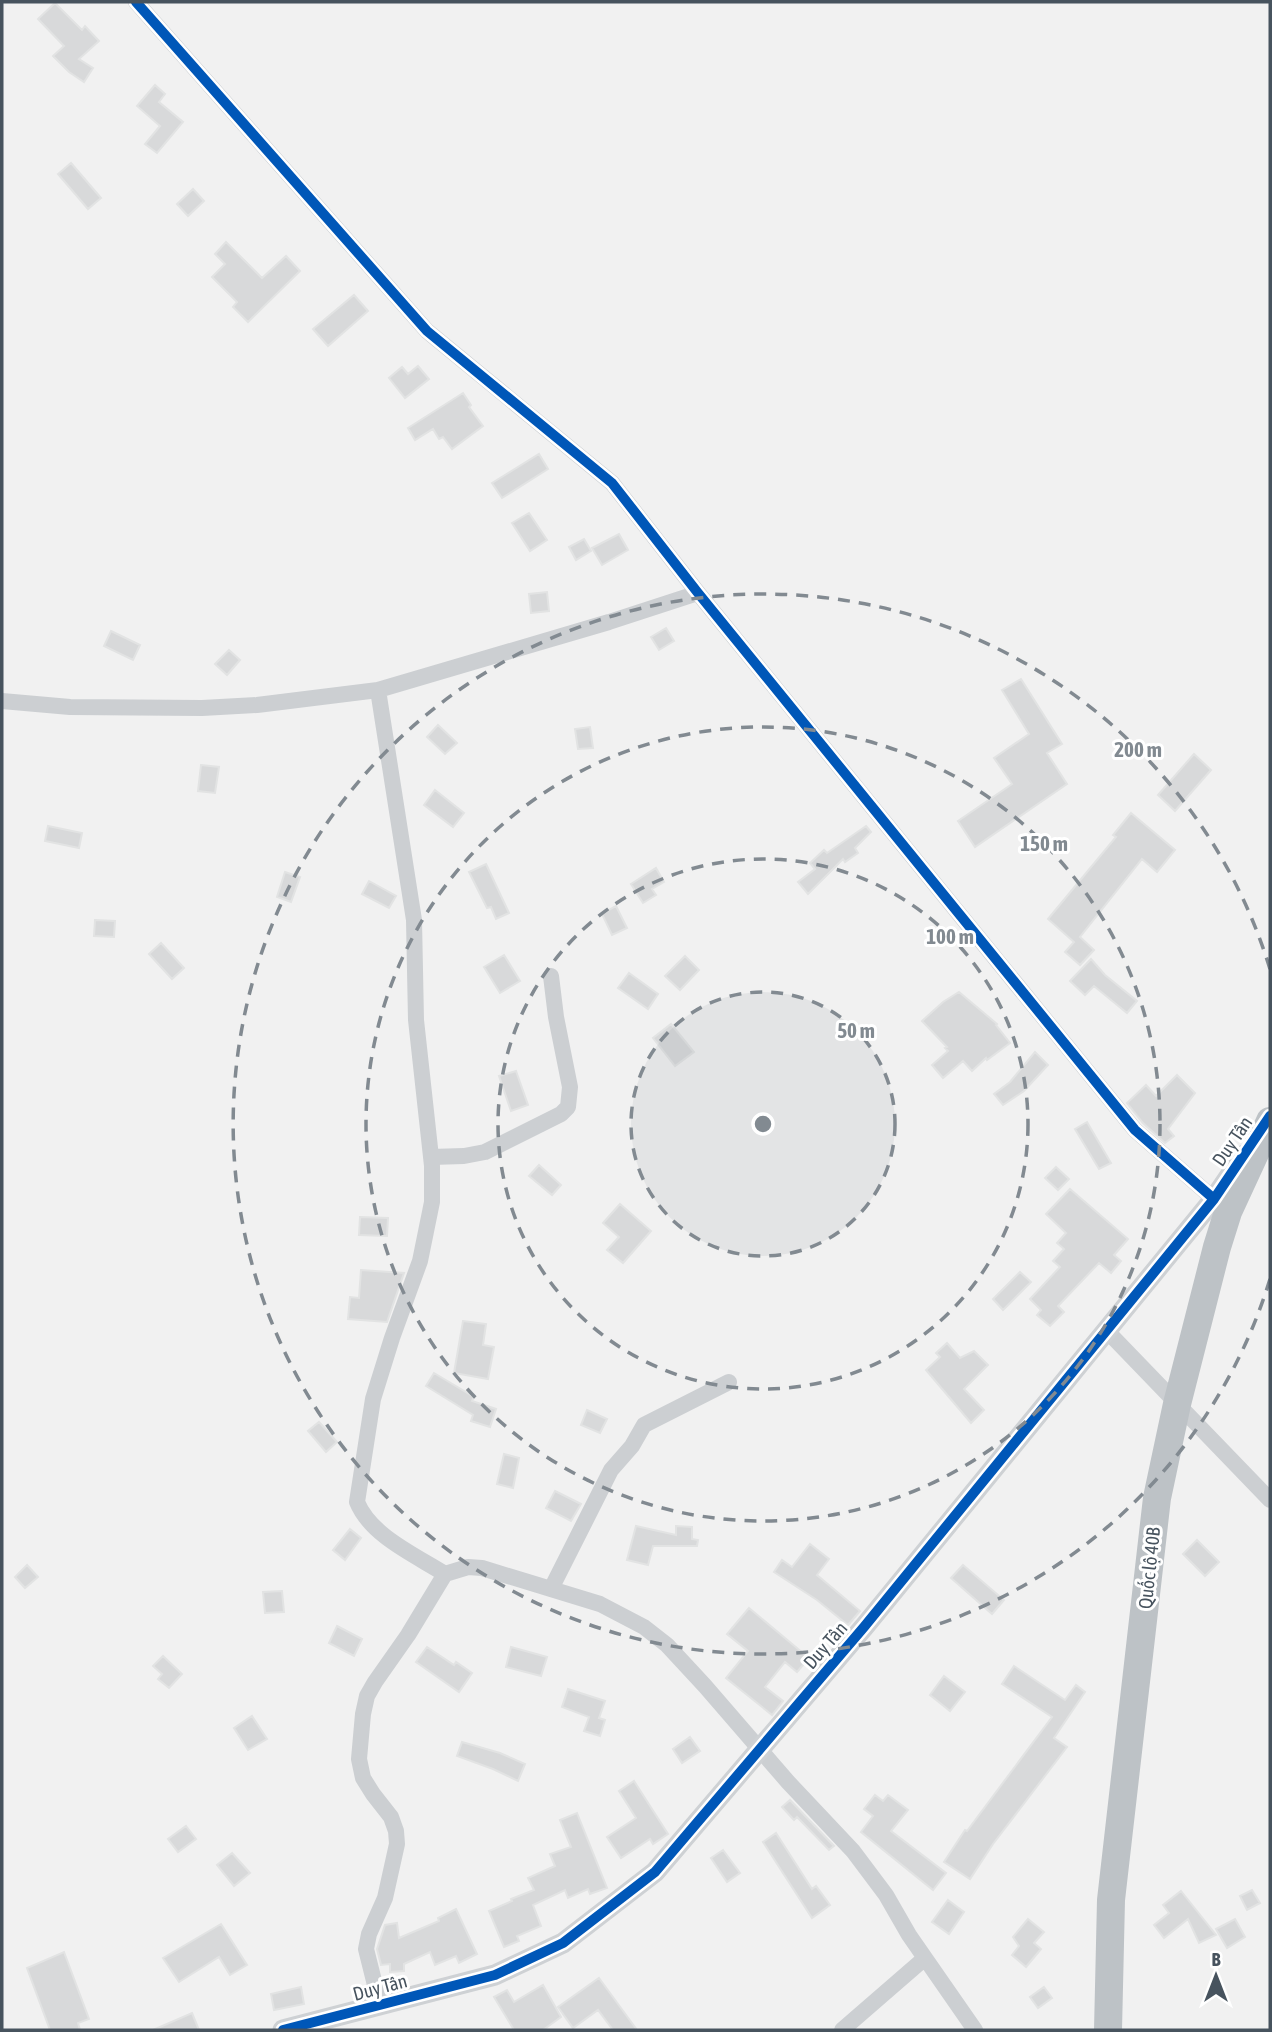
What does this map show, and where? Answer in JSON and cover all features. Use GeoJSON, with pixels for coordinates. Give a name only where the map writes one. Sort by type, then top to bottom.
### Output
{"type":"FeatureCollection","features":[{"type":"Feature","properties":{"kind":"highway","name":"Quốc lộ 40B"},"geometry":{"type":"LineString","coordinates":[[1108,2030],[1111,1900],[1157,1498],[1177,1404],[1228,1212],[1270,1121]]}},
{"type":"Feature","properties":{"kind":"street"},"geometry":{"type":"LineString","coordinates":[[136,2],[427,331],[612,483],[698,593],[1135,1130],[1214,1199]]}},
{"type":"Feature","properties":{"kind":"street"},"geometry":{"type":"LineString","coordinates":[[2,701],[70,707],[202,708],[257,705],[378,690],[698,593]]}},
{"type":"Feature","properties":{"kind":"street"},"geometry":{"type":"LineString","coordinates":[[378,690],[414,920],[416,1020],[430,1157],[430,1219],[420,1261],[373,1399],[357,1502],[363,1516],[375,1528],[445,1574]]}},
{"type":"Feature","properties":{"kind":"street"},"geometry":{"type":"LineString","coordinates":[[430,1157],[485,1152],[561,1114],[568,1107],[570,1087],[551,976]]}},
{"type":"Feature","properties":{"kind":"street","name":"Duy Tân"},"geometry":{"type":"LineString","coordinates":[[283,2030],[495,1975],[564,1943],[655,1872],[864,1627],[1107,1331],[1214,1199],[1270,1116]]}},
{"type":"Feature","properties":{"kind":"street"},"geometry":{"type":"LineString","coordinates":[[1107,1331],[1270,1500]]}},
{"type":"Feature","properties":{"kind":"street"},"geometry":{"type":"LineString","coordinates":[[551,1589],[611,1469],[632,1446],[644,1425],[729,1382]]}},
{"type":"Feature","properties":{"kind":"street"},"geometry":{"type":"LineString","coordinates":[[380,2005],[366,1949],[369,1934],[385,1898],[397,1844],[391,1817],[363,1779],[359,1759],[363,1714],[367,1696],[375,1682],[408,1635],[445,1574],[468,1567],[482,1568],[600,1604],[655,1634],[705,1686],[872,1875],[972,2025],[954,2030]]}},
{"type":"Feature","properties":{"kind":"street"},"geometry":{"type":"LineString","coordinates":[[842,2030],[925,1958]]}},
{"type":"Feature","properties":{"kind":"building"},"geometry":{"type":"Polygon","coordinates":[[[55,3],[82,30],[85,26],[99,41],[79,59],[93,68],[84,82],[53,56],[64,46],[38,19],[55,3]]]}},
{"type":"Feature","properties":{"kind":"building"},"geometry":{"type":"Polygon","coordinates":[[[155,85],[165,94],[159,102],[183,122],[157,153],[145,144],[160,126],[137,106],[155,85]]]}},
{"type":"Feature","properties":{"kind":"building"},"geometry":{"type":"Polygon","coordinates":[[[71,163],[101,198],[88,209],[58,174],[71,163]]]}},
{"type":"Feature","properties":{"kind":"building"},"geometry":{"type":"Polygon","coordinates":[[[193,189],[204,201],[188,216],[177,204],[193,189]]]}},
{"type":"Feature","properties":{"kind":"building"},"geometry":{"type":"Polygon","coordinates":[[[226,242],[262,278],[286,256],[300,271],[248,322],[233,307],[237,302],[212,277],[225,264],[215,254],[226,242]]]}},
{"type":"Feature","properties":{"kind":"building"},"geometry":{"type":"Polygon","coordinates":[[[354,295],[368,311],[328,346],[313,329],[354,295]]]}},
{"type":"Feature","properties":{"kind":"building"},"geometry":{"type":"Polygon","coordinates":[[[418,366],[429,379],[405,398],[389,378],[402,367],[408,374],[418,366]]]}},
{"type":"Feature","properties":{"kind":"building"},"geometry":{"type":"Polygon","coordinates":[[[463,393],[471,405],[469,407],[483,426],[452,449],[443,437],[439,439],[433,429],[415,440],[408,428],[463,393]]]}},
{"type":"Feature","properties":{"kind":"building"},"geometry":{"type":"Polygon","coordinates":[[[539,454],[548,469],[502,498],[492,483],[539,454]]]}},
{"type":"Feature","properties":{"kind":"building"},"geometry":{"type":"Polygon","coordinates":[[[529,513],[547,540],[530,551],[512,523],[529,513]]]}},
{"type":"Feature","properties":{"kind":"building"},"geometry":{"type":"Polygon","coordinates":[[[619,534],[628,550],[602,565],[592,548],[619,534]]]}},
{"type":"Feature","properties":{"kind":"building"},"geometry":{"type":"Polygon","coordinates":[[[584,539],[591,551],[576,560],[569,547],[584,539]]]}},
{"type":"Feature","properties":{"kind":"building"},"geometry":{"type":"Polygon","coordinates":[[[547,592],[549,611],[531,613],[529,594],[547,592]]]}},
{"type":"Feature","properties":{"kind":"building"},"geometry":{"type":"Polygon","coordinates":[[[666,628],[674,641],[659,650],[651,637],[666,628]]]}},
{"type":"Feature","properties":{"kind":"building"},"geometry":{"type":"Polygon","coordinates":[[[111,631],[140,645],[133,660],[104,646],[111,631]]]}},
{"type":"Feature","properties":{"kind":"building"},"geometry":{"type":"Polygon","coordinates":[[[229,650],[240,660],[227,675],[215,664],[229,650]]]}},
{"type":"Feature","properties":{"kind":"building"},"geometry":{"type":"Polygon","coordinates":[[[1021,679],[1062,744],[1047,753],[1067,784],[975,847],[958,821],[1012,784],[994,758],[1029,734],[1002,690],[1021,679]]]}},
{"type":"Feature","properties":{"kind":"building"},"geometry":{"type":"Polygon","coordinates":[[[438,725],[457,743],[445,754],[427,737],[438,725]]]}},
{"type":"Feature","properties":{"kind":"building"},"geometry":{"type":"Polygon","coordinates":[[[590,727],[593,748],[578,749],[575,729],[590,727]]]}},
{"type":"Feature","properties":{"kind":"building"},"geometry":{"type":"Polygon","coordinates":[[[1194,754],[1211,770],[1175,811],[1158,795],[1194,754]]]}},
{"type":"Feature","properties":{"kind":"building"},"geometry":{"type":"Polygon","coordinates":[[[201,765],[219,767],[215,793],[198,791],[201,765]]]}},
{"type":"Feature","properties":{"kind":"building"},"geometry":{"type":"Polygon","coordinates":[[[435,790],[464,813],[453,827],[424,805],[435,790]]]}},
{"type":"Feature","properties":{"kind":"building"},"geometry":{"type":"Polygon","coordinates":[[[1131,813],[1175,850],[1157,872],[1142,859],[1080,937],[1094,950],[1080,965],[1065,952],[1074,942],[1048,919],[1116,837],[1113,835],[1131,813]]]}},
{"type":"Feature","properties":{"kind":"building"},"geometry":{"type":"Polygon","coordinates":[[[48,826],[82,833],[79,848],[45,841],[48,826]]]}},
{"type":"Feature","properties":{"kind":"building"},"geometry":{"type":"Polygon","coordinates":[[[866,826],[871,832],[855,848],[858,853],[845,862],[843,859],[808,894],[798,882],[815,869],[810,863],[824,850],[827,853],[866,826]]]}},
{"type":"Feature","properties":{"kind":"building"},"geometry":{"type":"Polygon","coordinates":[[[486,864],[509,913],[496,919],[491,907],[487,908],[469,872],[486,864]]]}},
{"type":"Feature","properties":{"kind":"building"},"geometry":{"type":"Polygon","coordinates":[[[656,868],[664,882],[652,889],[656,895],[643,903],[631,884],[656,868]]]}},
{"type":"Feature","properties":{"kind":"building"},"geometry":{"type":"Polygon","coordinates":[[[285,872],[300,877],[291,902],[277,897],[285,872]]]}},
{"type":"Feature","properties":{"kind":"building"},"geometry":{"type":"Polygon","coordinates":[[[369,881],[396,896],[389,908],[362,894],[369,881]]]}},
{"type":"Feature","properties":{"kind":"building"},"geometry":{"type":"Polygon","coordinates":[[[616,906],[627,928],[612,935],[602,914],[616,906]]]}},
{"type":"Feature","properties":{"kind":"building"},"geometry":{"type":"Polygon","coordinates":[[[95,920],[115,921],[114,937],[94,936],[95,920]]]}},
{"type":"Feature","properties":{"kind":"building"},"geometry":{"type":"Polygon","coordinates":[[[161,943],[184,968],[172,979],[149,954],[161,943]]]}},
{"type":"Feature","properties":{"kind":"building"},"geometry":{"type":"Polygon","coordinates":[[[504,955],[520,981],[500,993],[484,967],[504,955]]]}},
{"type":"Feature","properties":{"kind":"building"},"geometry":{"type":"Polygon","coordinates":[[[685,956],[699,970],[680,990],[665,976],[685,956]]]}},
{"type":"Feature","properties":{"kind":"building"},"geometry":{"type":"Polygon","coordinates":[[[1091,959],[1105,975],[1137,1001],[1127,1013],[1094,986],[1085,995],[1070,981],[1091,959]]]}},
{"type":"Feature","properties":{"kind":"building"},"geometry":{"type":"Polygon","coordinates":[[[629,973],[658,994],[648,1009],[618,988],[629,973]]]}},
{"type":"Feature","properties":{"kind":"building"},"geometry":{"type":"Polygon","coordinates":[[[959,992],[997,1024],[1010,1043],[987,1060],[986,1058],[972,1071],[963,1061],[943,1078],[932,1065],[948,1051],[945,1048],[947,1047],[922,1021],[959,992]]]}},
{"type":"Feature","properties":{"kind":"building"},"geometry":{"type":"Polygon","coordinates":[[[671,1024],[694,1052],[675,1066],[653,1038],[671,1024]]]}},
{"type":"Feature","properties":{"kind":"building"},"geometry":{"type":"Polygon","coordinates":[[[1035,1052],[1048,1065],[1024,1091],[1003,1105],[994,1094],[1010,1082],[1035,1052]]]}},
{"type":"Feature","properties":{"kind":"building"},"geometry":{"type":"Polygon","coordinates":[[[516,1071],[528,1105],[511,1111],[499,1076],[516,1071]]]}},
{"type":"Feature","properties":{"kind":"building"},"geometry":{"type":"Polygon","coordinates":[[[1177,1075],[1195,1093],[1168,1129],[1174,1136],[1165,1143],[1143,1123],[1127,1103],[1146,1085],[1156,1096],[1177,1075]]]}},
{"type":"Feature","properties":{"kind":"building"},"geometry":{"type":"Polygon","coordinates":[[[1087,1122],[1111,1163],[1099,1169],[1075,1129],[1087,1122]]]}},
{"type":"Feature","properties":{"kind":"building"},"geometry":{"type":"Polygon","coordinates":[[[539,1165],[561,1185],[552,1195],[529,1176],[539,1165]]]}},
{"type":"Feature","properties":{"kind":"building"},"geometry":{"type":"Polygon","coordinates":[[[1056,1167],[1069,1179],[1058,1190],[1045,1178],[1056,1167]]]}},
{"type":"Feature","properties":{"kind":"building"},"geometry":{"type":"Polygon","coordinates":[[[1070,1189],[1128,1239],[1114,1255],[1121,1261],[1111,1273],[1099,1263],[1058,1306],[1064,1312],[1050,1326],[1037,1315],[1041,1310],[1030,1299],[1060,1267],[1053,1261],[1064,1249],[1057,1243],[1066,1233],[1046,1214],[1070,1189]]]}},
{"type":"Feature","properties":{"kind":"building"},"geometry":{"type":"Polygon","coordinates":[[[620,1204],[651,1231],[623,1263],[607,1250],[619,1237],[603,1223],[620,1204]]]}},
{"type":"Feature","properties":{"kind":"building"},"geometry":{"type":"Polygon","coordinates":[[[360,1217],[388,1218],[387,1236],[359,1235],[360,1217]]]}},
{"type":"Feature","properties":{"kind":"building"},"geometry":{"type":"Polygon","coordinates":[[[361,1270],[404,1273],[387,1322],[348,1319],[350,1297],[359,1298],[361,1270]]]}},
{"type":"Feature","properties":{"kind":"building"},"geometry":{"type":"Polygon","coordinates":[[[1020,1272],[1031,1282],[1003,1310],[993,1299],[1020,1272]]]}},
{"type":"Feature","properties":{"kind":"building"},"geometry":{"type":"Polygon","coordinates":[[[463,1321],[486,1324],[483,1345],[494,1347],[488,1379],[454,1373],[463,1321]]]}},
{"type":"Feature","properties":{"kind":"building"},"geometry":{"type":"Polygon","coordinates":[[[947,1343],[960,1358],[974,1351],[988,1365],[964,1389],[984,1410],[971,1423],[926,1370],[940,1357],[936,1353],[947,1343]]]}},
{"type":"Feature","properties":{"kind":"building"},"geometry":{"type":"Polygon","coordinates":[[[434,1373],[474,1397],[472,1401],[496,1409],[490,1427],[471,1421],[473,1415],[426,1386],[434,1373]]]}},
{"type":"Feature","properties":{"kind":"building"},"geometry":{"type":"Polygon","coordinates":[[[587,1410],[607,1419],[600,1433],[581,1425],[587,1410]]]}},
{"type":"Feature","properties":{"kind":"building"},"geometry":{"type":"Polygon","coordinates":[[[319,1422],[337,1442],[326,1452],[308,1431],[319,1422]]]}},
{"type":"Feature","properties":{"kind":"building"},"geometry":{"type":"Polygon","coordinates":[[[504,1454],[519,1458],[513,1488],[497,1484],[504,1454]]]}},
{"type":"Feature","properties":{"kind":"building"},"geometry":{"type":"Polygon","coordinates":[[[555,1491],[581,1504],[571,1521],[546,1508],[555,1491]]]}},
{"type":"Feature","properties":{"kind":"building"},"geometry":{"type":"Polygon","coordinates":[[[636,1526],[676,1535],[676,1526],[692,1527],[692,1539],[698,1540],[697,1546],[653,1546],[648,1565],[627,1560],[636,1526]]]}},
{"type":"Feature","properties":{"kind":"building"},"geometry":{"type":"Polygon","coordinates":[[[350,1529],[361,1538],[345,1560],[333,1550],[350,1529]]]}},
{"type":"Feature","properties":{"kind":"building"},"geometry":{"type":"Polygon","coordinates":[[[1197,1540],[1219,1562],[1205,1576],[1183,1554],[1197,1540]]]}},
{"type":"Feature","properties":{"kind":"building"},"geometry":{"type":"Polygon","coordinates":[[[810,1544],[829,1559],[817,1575],[860,1611],[848,1625],[817,1600],[774,1572],[782,1560],[792,1567],[810,1544]]]}},
{"type":"Feature","properties":{"kind":"building"},"geometry":{"type":"Polygon","coordinates":[[[27,1565],[38,1577],[25,1588],[15,1577],[27,1565]]]}},
{"type":"Feature","properties":{"kind":"building"},"geometry":{"type":"Polygon","coordinates":[[[963,1565],[1004,1600],[992,1614],[951,1578],[963,1565]]]}},
{"type":"Feature","properties":{"kind":"building"},"geometry":{"type":"Polygon","coordinates":[[[282,1591],[284,1612],[265,1613],[263,1592],[282,1591]]]}},
{"type":"Feature","properties":{"kind":"building"},"geometry":{"type":"Polygon","coordinates":[[[749,1608],[809,1658],[797,1672],[785,1662],[765,1687],[783,1701],[772,1715],[726,1678],[748,1651],[727,1634],[749,1608]]]}},
{"type":"Feature","properties":{"kind":"building"},"geometry":{"type":"Polygon","coordinates":[[[337,1626],[362,1639],[354,1656],[329,1643],[337,1626]]]}},
{"type":"Feature","properties":{"kind":"building"},"geometry":{"type":"Polygon","coordinates":[[[427,1647],[472,1673],[459,1692],[416,1662],[427,1647]]]}},
{"type":"Feature","properties":{"kind":"building"},"geometry":{"type":"Polygon","coordinates":[[[511,1647],[547,1657],[541,1676],[506,1667],[511,1647]]]}},
{"type":"Feature","properties":{"kind":"building"},"geometry":{"type":"Polygon","coordinates":[[[163,1656],[182,1674],[169,1688],[158,1679],[162,1674],[153,1666],[163,1656]]]}},
{"type":"Feature","properties":{"kind":"building"},"geometry":{"type":"Polygon","coordinates":[[[1014,1666],[1065,1700],[1076,1685],[1085,1692],[1054,1738],[1067,1747],[993,1844],[970,1879],[944,1862],[965,1830],[967,1831],[1052,1717],[1002,1684],[1014,1666]]]}},
{"type":"Feature","properties":{"kind":"building"},"geometry":{"type":"Polygon","coordinates":[[[944,1676],[965,1692],[950,1711],[930,1695],[944,1676]]]}},
{"type":"Feature","properties":{"kind":"building"},"geometry":{"type":"Polygon","coordinates":[[[568,1689],[605,1701],[599,1718],[605,1720],[600,1736],[584,1731],[589,1717],[562,1707],[568,1689]]]}},
{"type":"Feature","properties":{"kind":"building"},"geometry":{"type":"Polygon","coordinates":[[[252,1716],[267,1739],[248,1750],[234,1728],[252,1716]]]}},
{"type":"Feature","properties":{"kind":"building"},"geometry":{"type":"Polygon","coordinates":[[[690,1737],[700,1751],[682,1763],[673,1749],[690,1737]]]}},
{"type":"Feature","properties":{"kind":"building"},"geometry":{"type":"Polygon","coordinates":[[[462,1742],[500,1753],[525,1764],[518,1781],[457,1756],[462,1742]]]}},
{"type":"Feature","properties":{"kind":"building"},"geometry":{"type":"Polygon","coordinates":[[[634,1781],[668,1834],[653,1844],[650,1839],[621,1858],[607,1837],[636,1818],[619,1791],[634,1781]]]}},
{"type":"Feature","properties":{"kind":"building"},"geometry":{"type":"Polygon","coordinates":[[[875,1795],[883,1801],[888,1795],[908,1810],[891,1831],[946,1873],[933,1890],[861,1832],[873,1816],[864,1809],[875,1795]]]}},
{"type":"Feature","properties":{"kind":"building"},"geometry":{"type":"Polygon","coordinates":[[[790,1800],[834,1846],[829,1850],[797,1817],[794,1820],[782,1807],[790,1800]]]}},
{"type":"Feature","properties":{"kind":"building"},"geometry":{"type":"Polygon","coordinates":[[[577,1813],[607,1888],[590,1894],[588,1889],[568,1898],[565,1890],[533,1905],[541,1926],[517,1936],[519,1941],[504,1947],[489,1911],[534,1890],[528,1878],[555,1866],[550,1854],[571,1847],[560,1820],[577,1813]]]}},
{"type":"Feature","properties":{"kind":"building"},"geometry":{"type":"Polygon","coordinates":[[[186,1826],[196,1839],[178,1852],[168,1839],[186,1826]]]}},
{"type":"Feature","properties":{"kind":"building"},"geometry":{"type":"Polygon","coordinates":[[[776,1833],[812,1889],[816,1886],[830,1905],[812,1918],[763,1842],[776,1833]]]}},
{"type":"Feature","properties":{"kind":"building"},"geometry":{"type":"Polygon","coordinates":[[[723,1850],[740,1873],[727,1882],[711,1858],[723,1850]]]}},
{"type":"Feature","properties":{"kind":"building"},"geometry":{"type":"Polygon","coordinates":[[[232,1853],[250,1873],[234,1886],[217,1865],[232,1853]]]}},
{"type":"Feature","properties":{"kind":"building"},"geometry":{"type":"Polygon","coordinates":[[[1252,1890],[1260,1903],[1247,1910],[1240,1896],[1252,1890]]]}},
{"type":"Feature","properties":{"kind":"building"},"geometry":{"type":"Polygon","coordinates":[[[1181,1891],[1216,1935],[1199,1943],[1188,1919],[1164,1938],[1154,1925],[1169,1913],[1163,1905],[1181,1891]]]}},
{"type":"Feature","properties":{"kind":"building"},"geometry":{"type":"Polygon","coordinates":[[[948,1900],[964,1912],[949,1934],[932,1922],[948,1900]]]}},
{"type":"Feature","properties":{"kind":"building"},"geometry":{"type":"Polygon","coordinates":[[[456,1909],[477,1954],[459,1963],[456,1956],[435,1965],[430,1952],[404,1964],[404,1971],[390,1972],[390,1964],[381,1965],[377,1949],[385,1925],[397,1923],[399,1938],[439,1921],[438,1918],[456,1909]]]}},
{"type":"Feature","properties":{"kind":"building"},"geometry":{"type":"Polygon","coordinates":[[[1028,1919],[1044,1932],[1034,1943],[1041,1949],[1026,1967],[1012,1955],[1019,1946],[1013,1937],[1028,1919]]]}},
{"type":"Feature","properties":{"kind":"building"},"geometry":{"type":"Polygon","coordinates":[[[1235,1919],[1245,1937],[1227,1948],[1216,1929],[1235,1919]]]}},
{"type":"Feature","properties":{"kind":"building"},"geometry":{"type":"Polygon","coordinates":[[[221,1924],[247,1965],[230,1975],[219,1957],[179,1982],[163,1958],[221,1924]]]}},
{"type":"Feature","properties":{"kind":"building"},"geometry":{"type":"Polygon","coordinates":[[[64,1952],[89,2019],[78,2023],[80,2030],[50,2030],[27,1968],[64,1952]]]}},
{"type":"Feature","properties":{"kind":"building"},"geometry":{"type":"Polygon","coordinates":[[[599,1978],[637,2030],[613,2030],[598,2010],[573,2028],[558,2007],[599,1978]]]}},
{"type":"Feature","properties":{"kind":"building"},"geometry":{"type":"Polygon","coordinates":[[[543,1985],[561,2017],[543,2030],[514,2030],[494,1997],[507,1990],[514,2002],[543,1985]]]}},
{"type":"Feature","properties":{"kind":"building"},"geometry":{"type":"Polygon","coordinates":[[[301,1987],[304,2004],[274,2010],[271,1994],[301,1987]]]}},
{"type":"Feature","properties":{"kind":"building"},"geometry":{"type":"Polygon","coordinates":[[[1044,1987],[1052,1998],[1038,2008],[1030,1997],[1044,1987]]]}},
{"type":"Feature","properties":{"kind":"building"},"geometry":{"type":"Polygon","coordinates":[[[192,2013],[199,2030],[153,2030],[192,2013]]]}},
{"type":"Feature","properties":{"kind":"cycle path"},"geometry":{"type":"LineString","coordinates":[[136,2],[427,331],[612,483],[698,593],[1135,1130],[1214,1199]]}},
{"type":"Feature","properties":{"kind":"cycle path"},"geometry":{"type":"LineString","coordinates":[[283,2030],[495,1975],[563,1943],[655,1872],[864,1627],[1214,1199],[1270,1116]]}}]}
